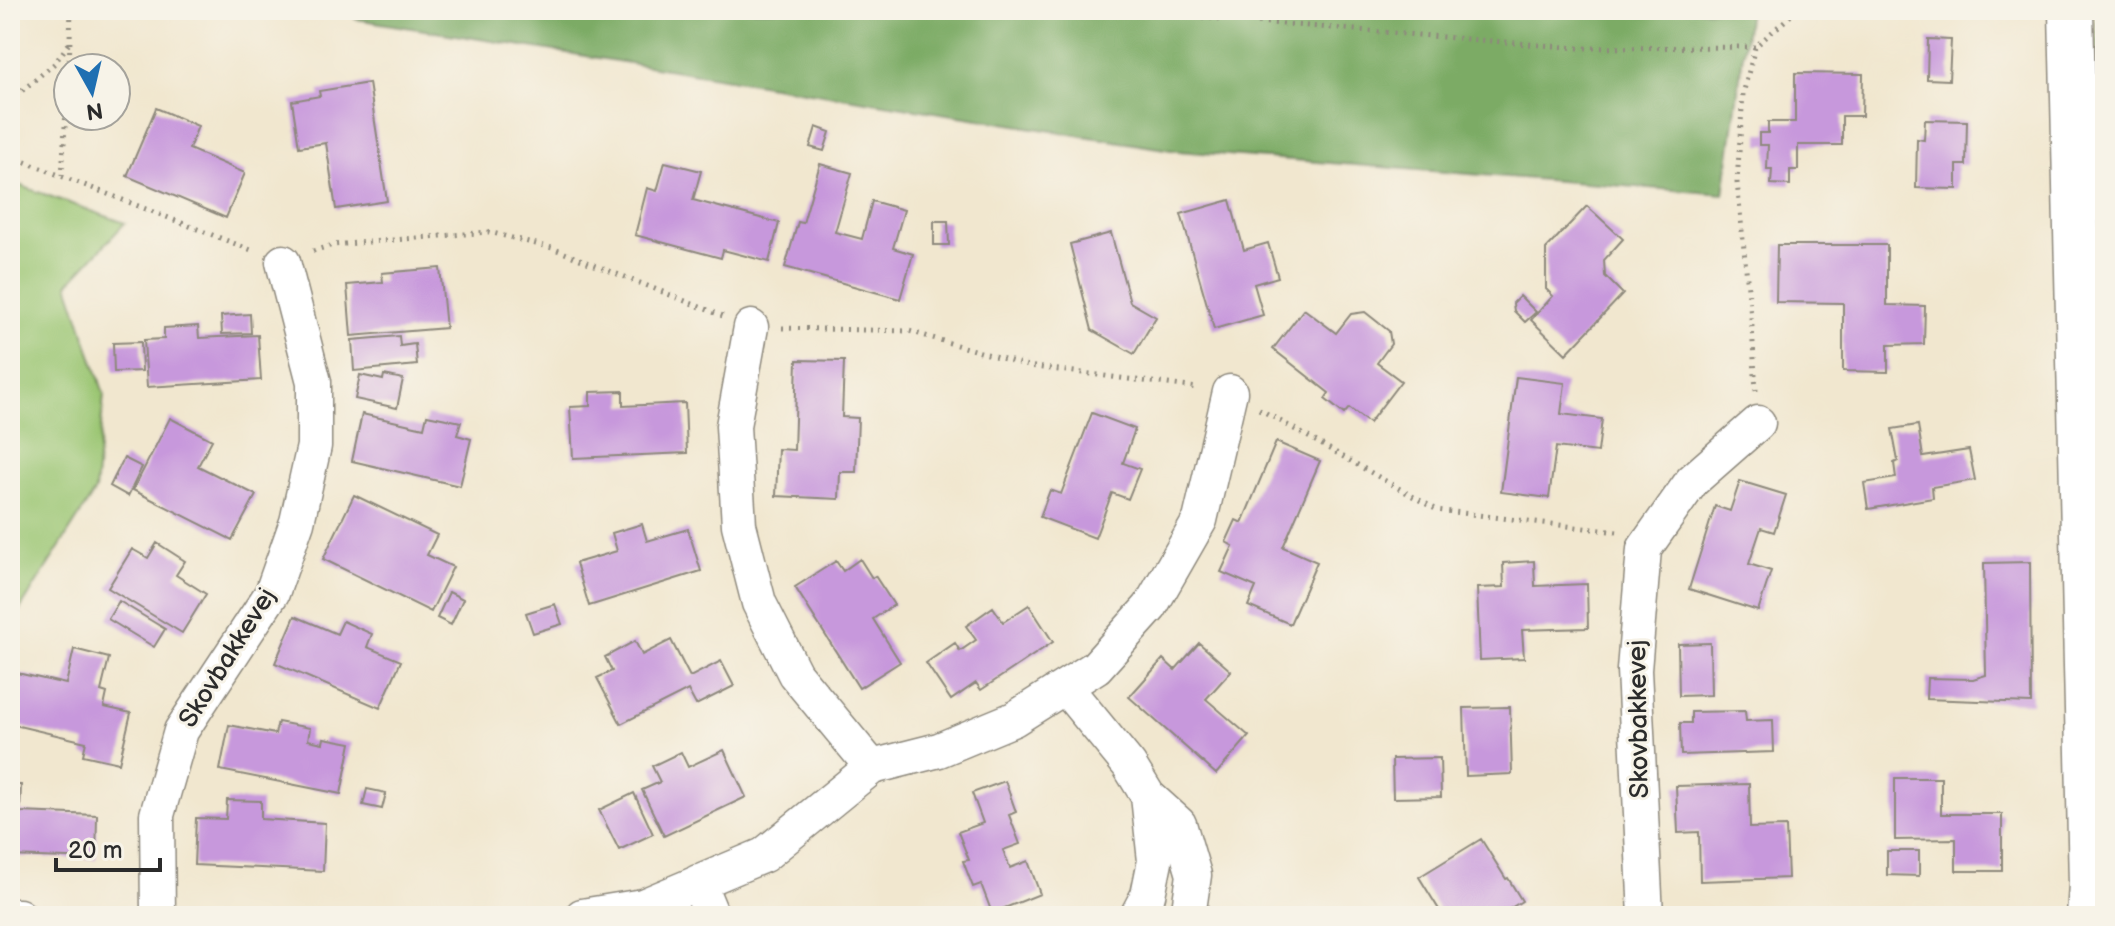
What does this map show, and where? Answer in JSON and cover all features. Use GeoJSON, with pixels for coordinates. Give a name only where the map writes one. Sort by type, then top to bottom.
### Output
{"type":"FeatureCollection","features":[{"type":"Feature","properties":{"kind":"street"},"geometry":{"type":"LineString","coordinates":[[2071,10],[2091,884],[2089,916]]}},
{"type":"Feature","properties":{"kind":"street","name":"Skovbakkevej"},"geometry":{"type":"LineString","coordinates":[[158,916],[157,815],[181,731],[272,593],[297,522],[314,446],[314,382],[283,262]]}},
{"type":"Feature","properties":{"kind":"street"},"geometry":{"type":"LineString","coordinates":[[751,327],[733,426],[739,525],[759,603],[795,674],[872,767]]}},
{"type":"Feature","properties":{"kind":"street"},"geometry":{"type":"LineString","coordinates":[[582,916],[643,906],[764,855],[872,767],[939,750],[1014,719],[1096,667],[1150,607],[1200,520],[1230,392]]}},
{"type":"Feature","properties":{"kind":"street","name":"Skovbakkevej"},"geometry":{"type":"LineString","coordinates":[[1646,916],[1634,670],[1644,549],[1692,481],[1758,423]]}},
{"type":"Feature","properties":{"kind":"street"},"geometry":{"type":"LineString","coordinates":[[1065,687],[1129,765],[1148,796],[1179,824],[1194,875],[1188,916]]}},
{"type":"Feature","properties":{"kind":"street"},"geometry":{"type":"LineString","coordinates":[[1137,916],[1148,895],[1155,861],[1148,796]]}},
{"type":"Feature","properties":{"kind":"street"},"geometry":{"type":"LineString","coordinates":[[698,882],[712,916]]}},
{"type":"Feature","properties":{"kind":"street"},"geometry":{"type":"LineString","coordinates":[[10,916],[19,916]]}},
{"type":"Feature","properties":{"kind":"path"},"geometry":{"type":"LineString","coordinates":[[70,52],[71,10]]}},
{"type":"Feature","properties":{"kind":"path"},"geometry":{"type":"LineString","coordinates":[[1155,10],[1172,15],[1578,48],[1755,47]]}},
{"type":"Feature","properties":{"kind":"path"},"geometry":{"type":"LineString","coordinates":[[1758,423],[1737,182],[1743,94],[1755,47],[1797,10]]}},
{"type":"Feature","properties":{"kind":"path"},"geometry":{"type":"LineString","coordinates":[[10,101],[55,63],[70,42]]}},
{"type":"Feature","properties":{"kind":"path"},"geometry":{"type":"LineString","coordinates":[[62,176],[65,132]]}},
{"type":"Feature","properties":{"kind":"path"},"geometry":{"type":"LineString","coordinates":[[10,156],[283,262],[333,245],[489,232],[552,248],[751,327],[909,331],[1028,366],[1230,392],[1437,510],[1654,536]]}},
{"type":"Feature","properties":{"kind":"green space"},"geometry":{"type":"Polygon","coordinates":[[[355,10],[1749,10],[1724,194],[1177,151],[355,19],[355,10]]]}},
{"type":"Feature","properties":{"kind":"green space"},"geometry":{"type":"Polygon","coordinates":[[[2096,10],[2105,10],[2105,264],[2096,10]]]}},
{"type":"Feature","properties":{"kind":"green space"},"geometry":{"type":"Polygon","coordinates":[[[10,182],[125,223],[68,284],[104,394],[95,491],[10,625],[10,182]]]}},
{"type":"Feature","properties":{"kind":"building"},"geometry":{"type":"Polygon","coordinates":[[[1928,39],[1951,40],[1949,80],[1927,79],[1928,39]]]}},
{"type":"Feature","properties":{"kind":"building"},"geometry":{"type":"Polygon","coordinates":[[[1795,73],[1863,74],[1862,116],[1842,116],[1842,145],[1798,145],[1798,170],[1790,170],[1790,185],[1771,184],[1772,169],[1767,169],[1768,145],[1759,145],[1759,133],[1768,133],[1768,122],[1795,122],[1795,73]]]}},
{"type":"Feature","properties":{"kind":"building"},"geometry":{"type":"Polygon","coordinates":[[[369,83],[387,201],[336,209],[326,143],[299,147],[292,101],[320,96],[319,91],[369,83]]]}},
{"type":"Feature","properties":{"kind":"building"},"geometry":{"type":"Polygon","coordinates":[[[156,108],[198,126],[189,149],[245,173],[226,218],[127,176],[156,108]]]}},
{"type":"Feature","properties":{"kind":"building"},"geometry":{"type":"Polygon","coordinates":[[[1925,120],[1967,121],[1966,165],[1957,165],[1957,189],[1916,188],[1917,139],[1924,140],[1925,120]]]}},
{"type":"Feature","properties":{"kind":"building"},"geometry":{"type":"Polygon","coordinates":[[[816,127],[830,132],[824,151],[810,147],[816,127]]]}},
{"type":"Feature","properties":{"kind":"building"},"geometry":{"type":"Polygon","coordinates":[[[665,162],[701,171],[693,200],[779,223],[769,262],[723,250],[721,258],[635,235],[647,188],[657,191],[665,162]]]}},
{"type":"Feature","properties":{"kind":"building"},"geometry":{"type":"Polygon","coordinates":[[[820,164],[852,173],[835,232],[862,239],[872,201],[904,210],[893,248],[913,254],[900,299],[785,267],[798,222],[803,223],[820,164]]]}},
{"type":"Feature","properties":{"kind":"building"},"geometry":{"type":"Polygon","coordinates":[[[1230,200],[1244,250],[1268,243],[1278,277],[1254,284],[1263,315],[1214,329],[1181,214],[1230,200]]]}},
{"type":"Feature","properties":{"kind":"building"},"geometry":{"type":"Polygon","coordinates":[[[1587,206],[1623,239],[1604,260],[1605,276],[1623,294],[1566,354],[1531,320],[1553,296],[1546,289],[1546,249],[1587,206]]]}},
{"type":"Feature","properties":{"kind":"building"},"geometry":{"type":"Polygon","coordinates":[[[934,221],[948,221],[949,245],[934,245],[934,221]]]}},
{"type":"Feature","properties":{"kind":"building"},"geometry":{"type":"Polygon","coordinates":[[[1111,233],[1130,302],[1156,317],[1134,354],[1092,330],[1070,244],[1111,233]]]}},
{"type":"Feature","properties":{"kind":"building"},"geometry":{"type":"Polygon","coordinates":[[[1777,245],[1887,245],[1887,305],[1925,306],[1924,344],[1888,345],[1888,372],[1843,371],[1843,303],[1776,302],[1777,245]]]}},
{"type":"Feature","properties":{"kind":"building"},"geometry":{"type":"Polygon","coordinates":[[[440,268],[446,328],[351,336],[347,285],[383,282],[382,273],[440,268]]]}},
{"type":"Feature","properties":{"kind":"building"},"geometry":{"type":"Polygon","coordinates":[[[1520,296],[1536,312],[1525,322],[1514,311],[1513,303],[1520,296]]]}},
{"type":"Feature","properties":{"kind":"building"},"geometry":{"type":"Polygon","coordinates":[[[1304,309],[1336,333],[1351,314],[1365,312],[1389,331],[1391,344],[1377,363],[1401,381],[1369,423],[1349,408],[1344,414],[1325,399],[1329,393],[1273,349],[1304,309]]]}},
{"type":"Feature","properties":{"kind":"building"},"geometry":{"type":"Polygon","coordinates":[[[250,314],[251,333],[222,334],[221,316],[250,314]]]}},
{"type":"Feature","properties":{"kind":"building"},"geometry":{"type":"Polygon","coordinates":[[[198,326],[199,338],[258,335],[261,380],[147,387],[144,340],[164,339],[164,328],[198,326]]]}},
{"type":"Feature","properties":{"kind":"building"},"geometry":{"type":"Polygon","coordinates":[[[399,336],[400,346],[415,344],[417,365],[354,371],[352,340],[399,336]]]}},
{"type":"Feature","properties":{"kind":"building"},"geometry":{"type":"Polygon","coordinates":[[[141,342],[142,371],[114,372],[113,343],[141,342]]]}},
{"type":"Feature","properties":{"kind":"building"},"geometry":{"type":"Polygon","coordinates":[[[797,360],[844,361],[842,417],[858,418],[856,472],[840,472],[839,499],[776,496],[778,449],[794,450],[797,360]]]}},
{"type":"Feature","properties":{"kind":"building"},"geometry":{"type":"Polygon","coordinates":[[[360,375],[383,380],[384,375],[403,379],[397,408],[355,399],[360,375]]]}},
{"type":"Feature","properties":{"kind":"building"},"geometry":{"type":"Polygon","coordinates":[[[1516,377],[1565,383],[1561,414],[1602,419],[1598,452],[1556,447],[1549,498],[1501,492],[1516,377]]]}},
{"type":"Feature","properties":{"kind":"building"},"geometry":{"type":"Polygon","coordinates":[[[623,391],[623,406],[685,403],[687,453],[573,458],[570,407],[590,406],[590,392],[623,391]]]}},
{"type":"Feature","properties":{"kind":"building"},"geometry":{"type":"Polygon","coordinates":[[[1092,413],[1135,429],[1123,463],[1140,469],[1128,499],[1112,493],[1095,538],[1040,517],[1050,490],[1061,494],[1092,413]]]}},
{"type":"Feature","properties":{"kind":"building"},"geometry":{"type":"Polygon","coordinates":[[[362,414],[424,428],[427,415],[461,422],[457,435],[471,439],[460,486],[352,461],[362,414]]]}},
{"type":"Feature","properties":{"kind":"building"},"geometry":{"type":"Polygon","coordinates":[[[170,418],[212,440],[198,466],[256,495],[232,540],[133,490],[170,418]]]}},
{"type":"Feature","properties":{"kind":"building"},"geometry":{"type":"Polygon","coordinates":[[[1918,425],[1923,457],[1969,450],[1975,480],[1932,487],[1933,498],[1868,509],[1864,483],[1896,478],[1894,463],[1898,461],[1892,429],[1918,425]]]}},
{"type":"Feature","properties":{"kind":"building"},"geometry":{"type":"Polygon","coordinates":[[[1276,442],[1320,461],[1283,547],[1317,562],[1290,624],[1248,606],[1256,587],[1221,572],[1233,546],[1226,542],[1236,520],[1242,523],[1276,442]]]}},
{"type":"Feature","properties":{"kind":"building"},"geometry":{"type":"Polygon","coordinates":[[[124,458],[142,467],[128,496],[110,486],[124,458]]]}},
{"type":"Feature","properties":{"kind":"building"},"geometry":{"type":"Polygon","coordinates":[[[1740,481],[1786,495],[1774,532],[1761,528],[1749,564],[1771,571],[1758,611],[1689,589],[1715,506],[1730,511],[1740,481]]]}},
{"type":"Feature","properties":{"kind":"building"},"geometry":{"type":"Polygon","coordinates":[[[354,495],[437,535],[427,555],[453,567],[431,612],[323,559],[354,495]]]}},
{"type":"Feature","properties":{"kind":"building"},"geometry":{"type":"Polygon","coordinates":[[[642,524],[647,541],[688,529],[701,571],[589,606],[576,563],[617,551],[612,533],[642,524]]]}},
{"type":"Feature","properties":{"kind":"building"},"geometry":{"type":"Polygon","coordinates":[[[157,543],[185,561],[176,575],[206,594],[182,633],[108,588],[132,549],[148,558],[157,543]]]}},
{"type":"Feature","properties":{"kind":"building"},"geometry":{"type":"Polygon","coordinates":[[[860,559],[894,605],[873,619],[900,662],[859,688],[795,587],[836,561],[843,571],[860,559]]]}},
{"type":"Feature","properties":{"kind":"building"},"geometry":{"type":"Polygon","coordinates":[[[1534,561],[1535,586],[1587,584],[1588,628],[1522,630],[1524,658],[1480,660],[1477,588],[1504,587],[1503,563],[1534,561]]]}},
{"type":"Feature","properties":{"kind":"building"},"geometry":{"type":"Polygon","coordinates":[[[2030,562],[2031,703],[1926,699],[1927,678],[1973,679],[1986,675],[1984,563],[2030,562]]]}},
{"type":"Feature","properties":{"kind":"building"},"geometry":{"type":"Polygon","coordinates":[[[449,592],[463,599],[451,625],[437,618],[449,592]]]}},
{"type":"Feature","properties":{"kind":"building"},"geometry":{"type":"Polygon","coordinates":[[[119,601],[165,629],[154,647],[108,619],[119,601]]]}},
{"type":"Feature","properties":{"kind":"building"},"geometry":{"type":"Polygon","coordinates":[[[555,604],[562,624],[533,633],[526,613],[555,604]]]}},
{"type":"Feature","properties":{"kind":"building"},"geometry":{"type":"Polygon","coordinates":[[[1029,605],[1053,642],[981,690],[976,683],[951,700],[926,663],[955,643],[960,651],[976,640],[966,626],[993,607],[1003,622],[1029,605]]]}},
{"type":"Feature","properties":{"kind":"building"},"geometry":{"type":"Polygon","coordinates":[[[295,616],[337,634],[343,621],[372,634],[367,647],[401,661],[380,708],[275,663],[295,616]]]}},
{"type":"Feature","properties":{"kind":"building"},"geometry":{"type":"Polygon","coordinates":[[[671,640],[690,677],[721,661],[734,686],[696,705],[688,690],[621,724],[597,678],[612,671],[605,657],[635,641],[642,655],[671,640]]]}},
{"type":"Feature","properties":{"kind":"building"},"geometry":{"type":"Polygon","coordinates":[[[1199,643],[1231,671],[1206,699],[1249,736],[1216,774],[1129,697],[1163,659],[1175,670],[1199,643]]]}},
{"type":"Feature","properties":{"kind":"building"},"geometry":{"type":"Polygon","coordinates":[[[1710,643],[1711,695],[1679,696],[1678,644],[1710,643]]]}},
{"type":"Feature","properties":{"kind":"building"},"geometry":{"type":"Polygon","coordinates":[[[74,649],[109,658],[101,691],[107,693],[104,707],[131,713],[119,763],[83,755],[86,742],[10,724],[10,701],[17,673],[66,684],[74,649]]]}},
{"type":"Feature","properties":{"kind":"building"},"geometry":{"type":"Polygon","coordinates":[[[1510,707],[1512,774],[1466,776],[1464,708],[1510,707]]]}},
{"type":"Feature","properties":{"kind":"building"},"geometry":{"type":"Polygon","coordinates":[[[1745,711],[1746,721],[1773,720],[1774,752],[1681,755],[1680,723],[1691,723],[1691,712],[1745,711]]]}},
{"type":"Feature","properties":{"kind":"building"},"geometry":{"type":"Polygon","coordinates":[[[278,722],[310,728],[308,740],[323,743],[324,738],[351,743],[341,794],[220,770],[229,725],[275,734],[278,722]]]}},
{"type":"Feature","properties":{"kind":"building"},"geometry":{"type":"Polygon","coordinates":[[[724,750],[746,797],[664,836],[642,790],[660,782],[652,766],[681,752],[688,767],[724,750]]]}},
{"type":"Feature","properties":{"kind":"building"},"geometry":{"type":"Polygon","coordinates":[[[1440,758],[1441,797],[1393,798],[1392,759],[1440,758]]]}},
{"type":"Feature","properties":{"kind":"building"},"geometry":{"type":"Polygon","coordinates":[[[1895,778],[1941,778],[1941,814],[2002,814],[2002,871],[1956,871],[1956,839],[1895,840],[1895,778]]]}},
{"type":"Feature","properties":{"kind":"building"},"geometry":{"type":"Polygon","coordinates":[[[1005,781],[1016,812],[1009,815],[1020,844],[1003,850],[1010,868],[1028,861],[1040,894],[992,913],[981,884],[973,887],[963,861],[969,860],[958,832],[983,823],[972,793],[1005,781]]]}},
{"type":"Feature","properties":{"kind":"building"},"geometry":{"type":"Polygon","coordinates":[[[1749,784],[1750,828],[1786,827],[1788,878],[1700,881],[1699,832],[1678,833],[1676,786],[1749,784]]]}},
{"type":"Feature","properties":{"kind":"building"},"geometry":{"type":"Polygon","coordinates":[[[10,785],[21,785],[20,812],[97,815],[96,859],[10,856],[10,785]]]}},
{"type":"Feature","properties":{"kind":"building"},"geometry":{"type":"Polygon","coordinates":[[[367,789],[386,793],[382,809],[363,805],[367,789]]]}},
{"type":"Feature","properties":{"kind":"building"},"geometry":{"type":"Polygon","coordinates":[[[634,793],[653,834],[619,850],[599,810],[634,793]]]}},
{"type":"Feature","properties":{"kind":"building"},"geometry":{"type":"Polygon","coordinates":[[[227,800],[261,801],[261,819],[325,823],[323,871],[194,865],[196,818],[226,819],[227,800]]]}},
{"type":"Feature","properties":{"kind":"building"},"geometry":{"type":"Polygon","coordinates":[[[1481,839],[1522,901],[1498,916],[1443,916],[1419,877],[1481,839]]]}},
{"type":"Feature","properties":{"kind":"building"},"geometry":{"type":"Polygon","coordinates":[[[1887,851],[1919,851],[1919,876],[1887,875],[1887,851]]]}}]}
